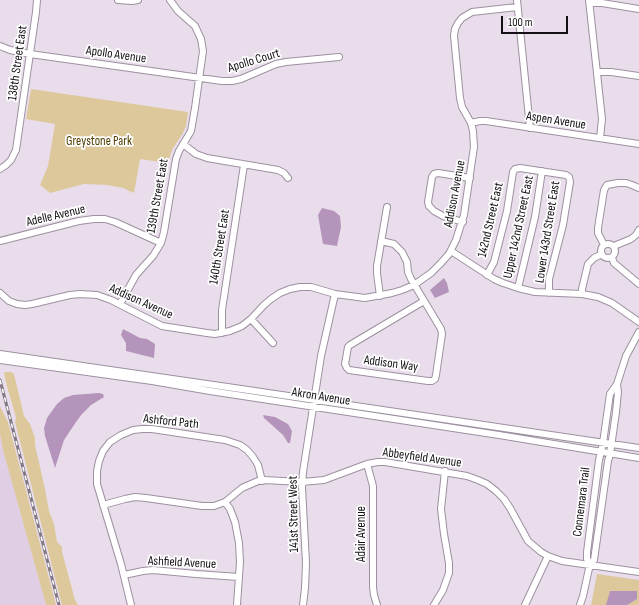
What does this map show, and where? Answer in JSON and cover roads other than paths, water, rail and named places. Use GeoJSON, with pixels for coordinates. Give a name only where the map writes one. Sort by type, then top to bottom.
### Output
{"type":"FeatureCollection","features":[{"type":"Feature","properties":{"kind":"street","name":"138th Street East"},"geometry":{"type":"LineString","coordinates":[[0,170],[9,163],[16,150],[37,0]]}},
{"type":"Feature","properties":{"kind":"street"},"geometry":{"type":"LineString","coordinates":[[118,0],[138,0]]}},
{"type":"Feature","properties":{"kind":"street","name":"139th Street East"},"geometry":{"type":"LineString","coordinates":[[120,304],[136,275],[153,256],[161,243],[176,159],[192,127],[203,51],[201,39],[195,26],[178,11],[170,0]]}},
{"type":"Feature","properties":{"kind":"street"},"geometry":{"type":"LineString","coordinates":[[517,0],[530,128]]}},
{"type":"Feature","properties":{"kind":"street"},"geometry":{"type":"LineString","coordinates":[[600,138],[602,119],[589,2],[639,8]]}},
{"type":"Feature","properties":{"kind":"street","name":"Addison Avenue"},"geometry":{"type":"LineString","coordinates":[[0,292],[9,301],[21,305],[28,305],[70,295],[91,294],[102,296],[162,326],[207,333],[222,333],[238,328],[251,319],[270,299],[290,289],[311,287],[335,294],[365,298],[380,296],[402,290],[414,284],[436,268],[451,251],[463,222],[474,147],[473,131],[462,108],[460,98],[454,36],[455,29],[462,18],[472,12],[517,7]]}},
{"type":"Feature","properties":{"kind":"street","name":"Apollo Avenue"},"geometry":{"type":"LineString","coordinates":[[0,46],[10,50],[30,54],[199,78]]}},
{"type":"Feature","properties":{"kind":"street","name":"Apollo Court"},"geometry":{"type":"LineString","coordinates":[[199,78],[222,81],[236,80],[246,78],[281,63],[340,57]]}},
{"type":"Feature","properties":{"kind":"street"},"geometry":{"type":"LineString","coordinates":[[597,72],[611,72],[639,76]]}},
{"type":"Feature","properties":{"kind":"street","name":"Aspen Avenue"},"geometry":{"type":"LineString","coordinates":[[470,123],[486,121],[639,144]]}},
{"type":"Feature","properties":{"kind":"street"},"geometry":{"type":"LineString","coordinates":[[183,144],[196,154],[203,157],[278,170],[284,173],[288,178]]}},
{"type":"Feature","properties":{"kind":"street","name":"140th Street East"},"geometry":{"type":"LineString","coordinates":[[222,333],[222,310],[244,165]]}},
{"type":"Feature","properties":{"kind":"street","name":"142nd Street East"},"geometry":{"type":"LineString","coordinates":[[487,275],[494,262],[507,211],[513,172],[517,168],[542,171]]}},
{"type":"Feature","properties":{"kind":"street","name":"Upper 142nd Street East"},"geometry":{"type":"LineString","coordinates":[[518,288],[535,217],[542,171]]}},
{"type":"Feature","properties":{"kind":"street","name":"Lower 143rd Street East"},"geometry":{"type":"LineString","coordinates":[[542,171],[566,175],[570,182],[563,225],[549,278],[549,293]]}},
{"type":"Feature","properties":{"kind":"street"},"geometry":{"type":"LineString","coordinates":[[463,222],[443,216],[434,211],[429,206],[428,202],[432,177],[434,174],[438,173],[470,178]]}},
{"type":"Feature","properties":{"kind":"street"},"geometry":{"type":"LineString","coordinates":[[604,245],[598,233],[604,190],[607,185],[626,183],[632,184],[639,188]]}},
{"type":"Feature","properties":{"kind":"street"},"geometry":{"type":"LineString","coordinates":[[380,296],[377,273],[387,207]]}},
{"type":"Feature","properties":{"kind":"street","name":"Adelle Avenue"},"geometry":{"type":"LineString","coordinates":[[0,241],[79,221],[94,219],[115,222],[161,243]]}},
{"type":"Feature","properties":{"kind":"street"},"geometry":{"type":"LineString","coordinates":[[604,245],[610,244],[614,246],[631,239],[639,230]]}},
{"type":"Feature","properties":{"kind":"street","name":"Addison Way"},"geometry":{"type":"LineString","coordinates":[[382,241],[394,244],[402,252],[407,262],[408,272],[414,284],[441,329],[442,334],[435,379],[428,381],[349,370],[347,368],[345,364],[350,345],[424,301]]}},
{"type":"Feature","properties":{"kind":"street"},"geometry":{"type":"LineString","coordinates":[[604,245],[601,249],[602,254],[606,258],[612,258]]}},
{"type":"Feature","properties":{"kind":"street"},"geometry":{"type":"LineString","coordinates":[[612,258],[616,253],[614,246]]}},
{"type":"Feature","properties":{"kind":"street"},"geometry":{"type":"LineString","coordinates":[[451,251],[487,275],[503,283],[535,292],[582,294],[598,297],[612,303],[639,322]]}},
{"type":"Feature","properties":{"kind":"street"},"geometry":{"type":"LineString","coordinates":[[582,294],[588,264],[594,258],[602,254]]}},
{"type":"Feature","properties":{"kind":"street"},"geometry":{"type":"LineString","coordinates":[[612,258],[614,263],[639,284]]}},
{"type":"Feature","properties":{"kind":"street","name":"141st Street West"},"geometry":{"type":"LineString","coordinates":[[303,605],[306,563],[302,482],[326,331],[335,294]]}},
{"type":"Feature","properties":{"kind":"street"},"geometry":{"type":"LineString","coordinates":[[251,319],[274,343]]}},
{"type":"Feature","properties":{"kind":"street"},"geometry":{"type":"LineString","coordinates":[[617,384],[626,356],[639,332]]}},
{"type":"Feature","properties":{"kind":"street","name":"Akron Avenue"},"geometry":{"type":"LineString","coordinates":[[0,354],[639,448]]}},
{"type":"Feature","properties":{"kind":"street","name":"Akron Avenue"},"geometry":{"type":"LineString","coordinates":[[0,360],[152,381],[639,458]]}},
{"type":"Feature","properties":{"kind":"street","name":"Connemara Trail"},"geometry":{"type":"LineString","coordinates":[[590,564],[587,560],[587,552],[600,452],[603,443],[610,394],[617,384]]}},
{"type":"Feature","properties":{"kind":"street","name":"Connemara Trail"},"geometry":{"type":"LineString","coordinates":[[580,605],[590,564],[594,560],[616,412],[618,392],[617,384]]}},
{"type":"Feature","properties":{"kind":"street","name":"Ashford Path"},"geometry":{"type":"LineString","coordinates":[[131,605],[124,575],[96,484],[97,467],[101,456],[108,445],[117,437],[138,429],[152,429],[219,439],[240,445],[247,450],[258,465],[262,480]]}},
{"type":"Feature","properties":{"kind":"street","name":"Abbeyfield Avenue"},"geometry":{"type":"LineString","coordinates":[[103,505],[136,497],[214,506],[225,502],[242,488],[262,480],[315,482],[367,464],[385,462],[467,476],[496,490],[510,508],[528,540],[541,552],[548,556],[562,561],[639,572]]}},
{"type":"Feature","properties":{"kind":"street","name":"Adair Avenue"},"geometry":{"type":"LineString","coordinates":[[367,464],[373,486],[373,587],[377,605]]}},
{"type":"Feature","properties":{"kind":"street"},"geometry":{"type":"LineString","coordinates":[[434,605],[443,590],[449,573],[450,564],[444,534],[442,509],[444,471]]}},
{"type":"Feature","properties":{"kind":"street"},"geometry":{"type":"LineString","coordinates":[[225,502],[233,516],[240,550],[237,605]]}},
{"type":"Feature","properties":{"kind":"street"},"geometry":{"type":"LineString","coordinates":[[525,605],[548,556]]}},
{"type":"Feature","properties":{"kind":"street","name":"Ashfield Avenue"},"geometry":{"type":"LineString","coordinates":[[124,575],[153,570],[239,577]]}},
{"type":"Feature","properties":{"kind":"railway"},"geometry":{"type":"LineString","coordinates":[[0,380],[59,605]]}},
{"type":"Feature","properties":{"kind":"park label","name":"Greystone Park"},"geometry":{"type":"Point","coordinates":[99,142]}}]}
